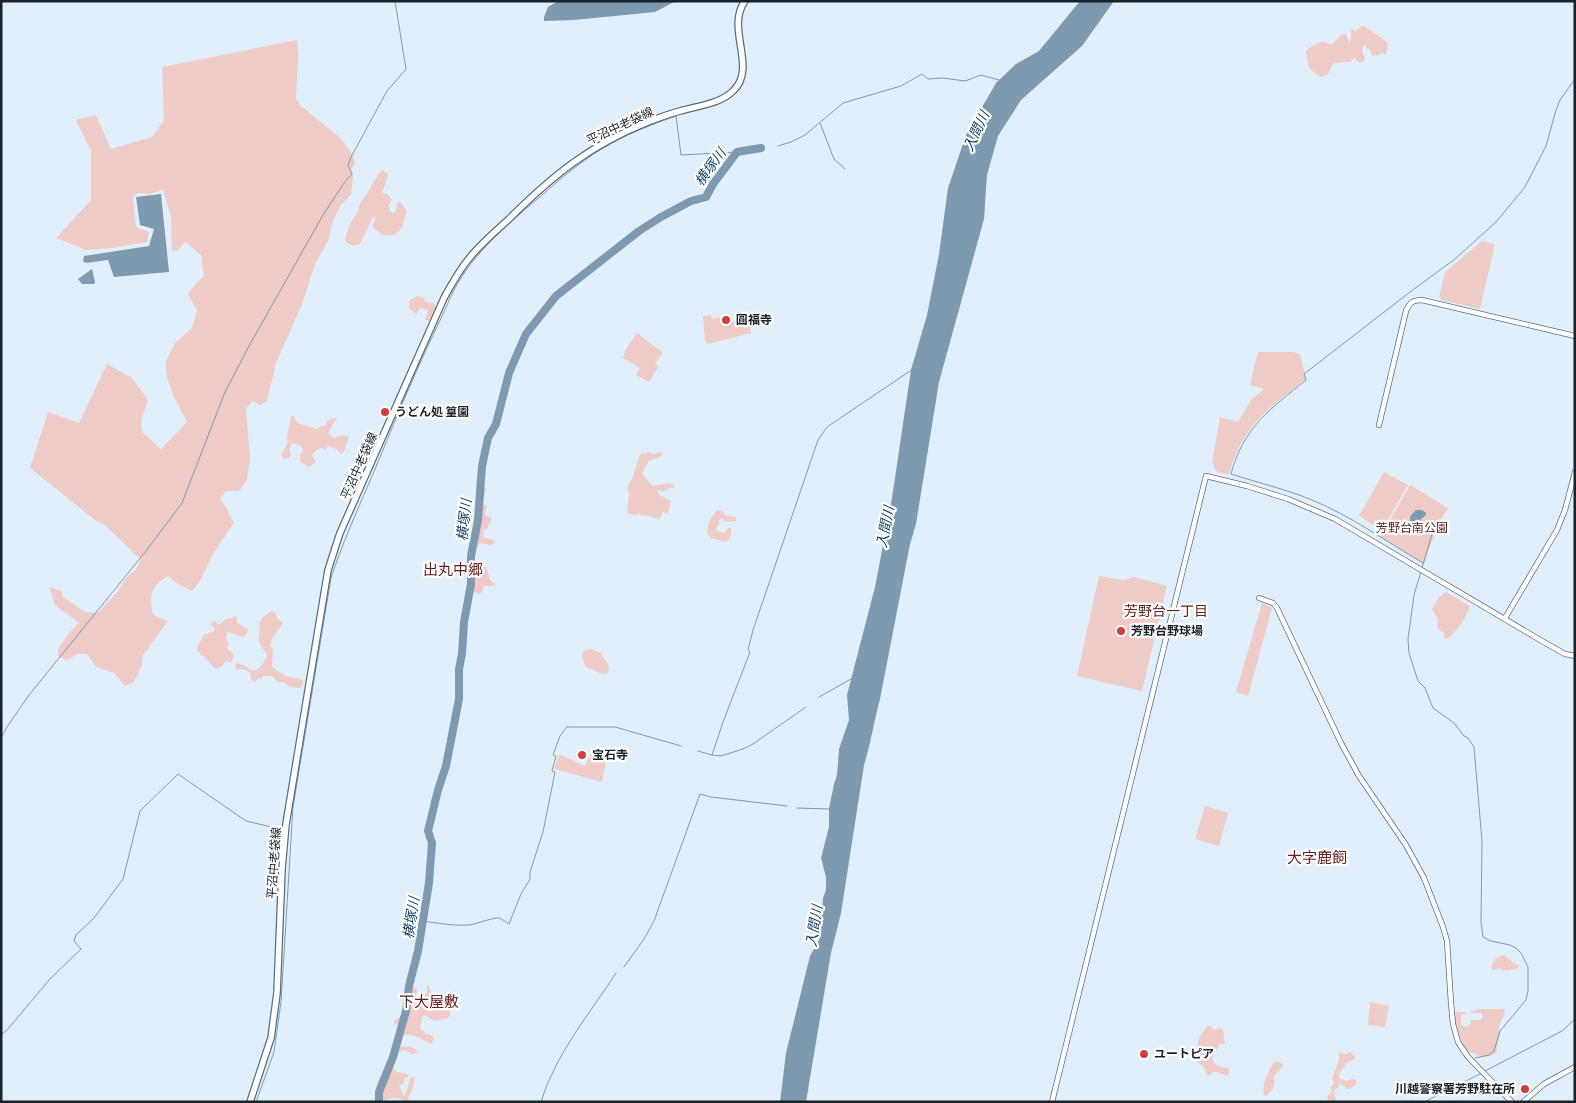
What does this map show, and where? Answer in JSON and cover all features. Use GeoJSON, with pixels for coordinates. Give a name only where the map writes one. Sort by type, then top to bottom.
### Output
{"type":"FeatureCollection","features":[{"type":"Feature","properties":{"kind":"main road","name":"平沼中老袋線"},"geometry":{"type":"LineString","coordinates":[[250,1102],[272,1038],[286,824],[328,570],[340,533],[444,298],[454,280],[480,247],[533,195],[577,159],[599,145],[634,128],[715,101],[732,92],[739,84],[742,71],[738,23],[740,9],[745,1]]}},
{"type":"Feature","properties":{"kind":"street"},"geometry":{"type":"LineString","coordinates":[[1379,425],[1406,311],[1415,300],[1422,300],[1575,336]]}},
{"type":"Feature","properties":{"kind":"street"},"geometry":{"type":"LineString","coordinates":[[1505,618],[1557,530],[1567,504],[1575,472]]}},
{"type":"Feature","properties":{"kind":"street"},"geometry":{"type":"LineString","coordinates":[[1052,1102],[1206,476],[1288,499],[1335,519],[1561,652],[1575,656]]}},
{"type":"Feature","properties":{"kind":"street"},"geometry":{"type":"LineString","coordinates":[[1259,598],[1273,603],[1277,608],[1324,710],[1359,776],[1418,865],[1440,918],[1447,941],[1450,994],[1456,1034],[1463,1051],[1512,1102]]}},
{"type":"Feature","properties":{"kind":"street"},"geometry":{"type":"LineString","coordinates":[[1523,1102],[1544,1084],[1575,1067]]}},
{"type":"Feature","properties":{"kind":"green space"},"geometry":{"type":"Polygon","coordinates":[[[1362,26],[1388,43],[1386,54],[1381,53],[1372,56],[1370,49],[1363,45],[1364,62],[1360,63],[1354,58],[1350,62],[1334,63],[1329,73],[1322,77],[1311,70],[1307,60],[1306,51],[1308,49],[1321,42],[1332,44],[1344,33],[1349,42],[1351,39],[1351,29],[1355,32],[1362,26]]]}},
{"type":"Feature","properties":{"kind":"green space"},"geometry":{"type":"Polygon","coordinates":[[[297,40],[296,99],[301,106],[337,135],[353,156],[355,164],[351,169],[353,175],[351,195],[340,206],[332,224],[328,241],[315,264],[302,304],[276,363],[267,401],[260,405],[252,401],[246,409],[250,458],[247,480],[239,491],[226,491],[220,499],[234,523],[214,552],[200,581],[192,591],[176,583],[168,576],[154,588],[151,597],[153,615],[168,621],[143,655],[142,665],[134,682],[125,686],[114,673],[96,667],[87,654],[77,654],[68,660],[58,657],[58,649],[79,623],[55,605],[49,587],[62,591],[63,597],[85,612],[98,613],[117,592],[127,577],[136,569],[141,560],[105,525],[95,520],[30,468],[48,412],[79,423],[107,364],[132,378],[148,400],[141,420],[142,432],[161,449],[187,422],[167,378],[166,362],[174,344],[192,328],[197,310],[188,294],[204,276],[201,255],[185,242],[177,251],[172,250],[171,217],[163,190],[149,194],[137,193],[133,198],[136,227],[149,232],[147,242],[86,250],[56,238],[91,200],[91,151],[76,120],[96,115],[111,149],[152,137],[164,120],[162,67],[297,40]]]}},
{"type":"Feature","properties":{"kind":"green space"},"geometry":{"type":"Polygon","coordinates":[[[383,170],[388,175],[382,193],[388,194],[392,200],[389,205],[390,211],[393,213],[396,211],[399,201],[407,211],[402,227],[396,233],[384,235],[372,226],[376,217],[373,217],[360,244],[353,246],[346,242],[345,239],[350,224],[358,211],[360,203],[379,173],[383,170]]]}},
{"type":"Feature","properties":{"kind":"green space"},"geometry":{"type":"Polygon","coordinates":[[[1482,241],[1495,244],[1480,309],[1441,300],[1439,297],[1445,272],[1482,241]]]}},
{"type":"Feature","properties":{"kind":"green space"},"geometry":{"type":"Polygon","coordinates":[[[417,296],[423,297],[426,302],[433,303],[436,307],[433,317],[429,321],[425,320],[428,310],[420,308],[416,314],[409,308],[409,301],[417,296]]]}},
{"type":"Feature","properties":{"kind":"green space"},"geometry":{"type":"Polygon","coordinates":[[[711,315],[712,319],[724,317],[725,322],[739,321],[740,327],[750,326],[751,333],[708,344],[705,341],[703,316],[711,315]]]}},
{"type":"Feature","properties":{"kind":"green space"},"geometry":{"type":"Polygon","coordinates":[[[637,333],[663,353],[655,363],[658,367],[649,382],[636,375],[640,368],[623,358],[626,349],[637,333]]]}},
{"type":"Feature","properties":{"kind":"green space"},"geometry":{"type":"Polygon","coordinates":[[[1258,352],[1294,352],[1300,354],[1306,379],[1268,410],[1249,431],[1234,458],[1229,475],[1217,472],[1212,463],[1220,417],[1238,422],[1251,400],[1264,389],[1250,385],[1258,352]]]}},
{"type":"Feature","properties":{"kind":"green space"},"geometry":{"type":"Polygon","coordinates":[[[291,416],[294,416],[297,423],[317,429],[326,425],[330,419],[337,418],[328,433],[334,438],[341,435],[349,437],[342,454],[328,446],[326,450],[320,448],[312,454],[316,462],[309,467],[300,462],[300,455],[303,450],[301,446],[292,443],[289,450],[291,455],[289,458],[284,459],[281,456],[288,442],[287,437],[291,416]]]}},
{"type":"Feature","properties":{"kind":"green space"},"geometry":{"type":"Polygon","coordinates":[[[648,452],[653,454],[662,453],[662,456],[649,461],[642,473],[650,484],[654,486],[669,483],[674,485],[673,488],[663,492],[657,491],[660,495],[671,501],[668,513],[662,512],[662,516],[658,519],[627,513],[629,493],[627,490],[629,483],[640,455],[648,452]]]}},
{"type":"Feature","properties":{"kind":"green space"},"geometry":{"type":"Polygon","coordinates":[[[1384,472],[1408,485],[1382,530],[1359,516],[1384,472]]]}},
{"type":"Feature","properties":{"kind":"green space","name":"芳野台南公園"},"geometry":{"type":"Polygon","coordinates":[[[1410,485],[1448,508],[1438,524],[1424,564],[1380,537],[1410,485]]]}},
{"type":"Feature","properties":{"kind":"green space"},"geometry":{"type":"Polygon","coordinates":[[[482,486],[486,489],[482,504],[487,506],[485,514],[492,518],[487,529],[484,530],[483,537],[495,541],[495,543],[491,545],[480,543],[475,552],[475,565],[486,567],[490,580],[496,584],[484,586],[480,595],[469,588],[470,575],[473,571],[472,555],[479,524],[477,508],[478,490],[482,486]]]}},
{"type":"Feature","properties":{"kind":"green space"},"geometry":{"type":"Polygon","coordinates":[[[717,510],[724,512],[725,515],[736,517],[736,521],[727,522],[722,518],[719,520],[719,525],[716,527],[717,531],[725,533],[728,528],[731,528],[730,536],[725,542],[711,538],[707,533],[709,521],[717,510]]]}},
{"type":"Feature","properties":{"kind":"green space","name":"芳野台野球場"},"geometry":{"type":"Polygon","coordinates":[[[1099,576],[1124,580],[1134,577],[1167,586],[1142,691],[1077,676],[1099,576]]]}},
{"type":"Feature","properties":{"kind":"green space"},"geometry":{"type":"Polygon","coordinates":[[[1446,592],[1470,606],[1461,624],[1447,639],[1444,638],[1444,633],[1440,631],[1437,625],[1438,619],[1432,609],[1439,597],[1446,592]]]}},
{"type":"Feature","properties":{"kind":"green space"},"geometry":{"type":"Polygon","coordinates":[[[1262,603],[1272,608],[1248,696],[1236,692],[1262,603]]]}},
{"type":"Feature","properties":{"kind":"green space"},"geometry":{"type":"Polygon","coordinates":[[[271,611],[283,623],[272,638],[270,646],[273,649],[272,667],[286,676],[303,680],[303,685],[300,688],[290,687],[284,682],[278,682],[272,676],[263,676],[255,682],[251,679],[250,672],[242,669],[237,670],[235,666],[236,663],[254,670],[262,664],[267,656],[259,643],[259,624],[262,618],[271,611]]]}},
{"type":"Feature","properties":{"kind":"green space"},"geometry":{"type":"Polygon","coordinates":[[[234,616],[237,617],[237,623],[248,629],[247,633],[243,637],[228,632],[226,635],[229,643],[227,648],[234,655],[231,663],[226,661],[216,669],[197,650],[198,645],[204,635],[214,631],[215,628],[211,625],[212,622],[214,621],[218,625],[234,616]]]}},
{"type":"Feature","properties":{"kind":"green space"},"geometry":{"type":"Polygon","coordinates":[[[591,649],[601,653],[606,660],[609,668],[608,673],[603,674],[585,667],[582,655],[584,651],[591,649]]]}},
{"type":"Feature","properties":{"kind":"green space"},"geometry":{"type":"Polygon","coordinates":[[[593,749],[607,756],[602,782],[554,769],[559,754],[585,766],[593,749]]]}},
{"type":"Feature","properties":{"kind":"green space"},"geometry":{"type":"Polygon","coordinates":[[[1205,806],[1228,813],[1219,846],[1195,839],[1205,806]]]}},
{"type":"Feature","properties":{"kind":"green space"},"geometry":{"type":"Polygon","coordinates":[[[1504,955],[1515,964],[1520,965],[1518,968],[1493,970],[1491,968],[1494,961],[1497,957],[1504,955]]]}},
{"type":"Feature","properties":{"kind":"green space"},"geometry":{"type":"Polygon","coordinates":[[[429,985],[430,991],[433,993],[429,1005],[438,1010],[449,1006],[451,1014],[448,1018],[435,1021],[424,1015],[422,1017],[420,1029],[426,1035],[429,1034],[434,1038],[431,1044],[414,1036],[403,1035],[401,1046],[417,1050],[417,1053],[412,1054],[405,1050],[399,1052],[393,1068],[397,1072],[409,1074],[403,1084],[399,1085],[404,1096],[410,1078],[415,1078],[407,1102],[404,1102],[402,1099],[393,1098],[385,1102],[374,1102],[377,1083],[387,1067],[396,1046],[398,1025],[394,1021],[403,1015],[405,1001],[410,999],[413,986],[417,990],[416,995],[418,999],[423,998],[429,985]]]}},
{"type":"Feature","properties":{"kind":"green space"},"geometry":{"type":"Polygon","coordinates":[[[1370,1002],[1389,1006],[1385,1027],[1368,1025],[1370,1002]]]}},
{"type":"Feature","properties":{"kind":"green space"},"geometry":{"type":"Polygon","coordinates":[[[1480,1009],[1504,1009],[1505,1012],[1499,1026],[1500,1034],[1496,1053],[1488,1057],[1470,1053],[1467,1050],[1459,1034],[1453,1012],[1466,1012],[1465,1015],[1461,1014],[1461,1025],[1466,1027],[1471,1024],[1471,1020],[1480,1020],[1483,1017],[1481,1013],[1470,1013],[1480,1009]]]}},
{"type":"Feature","properties":{"kind":"green space"},"geometry":{"type":"Polygon","coordinates":[[[1208,1026],[1215,1030],[1220,1028],[1223,1030],[1225,1044],[1220,1044],[1212,1057],[1216,1065],[1230,1068],[1228,1076],[1213,1072],[1208,1076],[1195,1056],[1200,1036],[1208,1026]]]}},
{"type":"Feature","properties":{"kind":"green space"},"geometry":{"type":"Polygon","coordinates":[[[1350,1052],[1355,1057],[1345,1063],[1345,1067],[1340,1071],[1339,1078],[1346,1081],[1356,1080],[1356,1084],[1348,1089],[1339,1083],[1338,1088],[1334,1091],[1335,1102],[1329,1102],[1327,1097],[1332,1091],[1330,1088],[1334,1083],[1332,1078],[1339,1061],[1339,1053],[1346,1054],[1350,1052]]]}},
{"type":"Feature","properties":{"kind":"green space"},"geometry":{"type":"Polygon","coordinates":[[[1274,1062],[1279,1062],[1283,1066],[1274,1076],[1273,1088],[1266,1096],[1263,1091],[1265,1082],[1274,1062]]]}},
{"type":"Feature","properties":{"kind":"water"},"geometry":{"type":"Polygon","coordinates":[[[558,1],[676,1],[655,12],[544,21],[548,7],[558,1]]]}},
{"type":"Feature","properties":{"kind":"water","name":"入間川"},"geometry":{"type":"Polygon","coordinates":[[[1080,1],[1114,1],[1082,46],[1021,100],[998,136],[987,175],[984,219],[939,382],[916,524],[910,544],[880,699],[864,765],[841,913],[831,953],[806,1102],[780,1102],[786,1053],[810,956],[820,938],[823,898],[826,890],[826,877],[821,858],[829,827],[829,808],[837,775],[839,749],[849,720],[847,695],[875,587],[892,498],[911,370],[927,315],[939,254],[948,188],[966,135],[996,83],[1016,64],[1039,51],[1080,1]]]}},
{"type":"Feature","properties":{"kind":"water"},"geometry":{"type":"Polygon","coordinates":[[[161,194],[169,272],[114,277],[108,260],[86,263],[83,261],[84,256],[149,246],[154,229],[140,225],[136,197],[161,194]]]}},
{"type":"Feature","properties":{"kind":"water"},"geometry":{"type":"Polygon","coordinates":[[[92,269],[94,284],[82,284],[78,279],[92,269]]]}},
{"type":"Feature","properties":{"kind":"water"},"geometry":{"type":"Polygon","coordinates":[[[1416,510],[1422,510],[1426,513],[1420,520],[1425,526],[1419,531],[1412,527],[1410,523],[1411,515],[1416,510]]]}},
{"type":"Feature","properties":{"kind":"waterway"},"geometry":{"type":"LineString","coordinates":[[1,738],[29,695],[146,551],[182,503],[225,392],[323,215],[352,174],[348,165],[351,157],[387,91],[406,69],[395,1]]}},
{"type":"Feature","properties":{"kind":"waterway","name":"横塚川"},"geometry":{"type":"LineString","coordinates":[[778,146],[805,135],[843,103],[901,86],[922,74],[928,79],[943,78],[965,81],[981,75],[999,80]]}},
{"type":"Feature","properties":{"kind":"waterway"},"geometry":{"type":"LineString","coordinates":[[1423,563],[1355,521],[1326,506],[1231,474],[1236,458],[1243,444],[1260,421],[1281,400],[1306,380],[1304,374],[1455,259],[1496,222],[1525,187],[1546,146],[1560,100],[1575,79]]}},
{"type":"Feature","properties":{"kind":"waterway"},"geometry":{"type":"LineString","coordinates":[[256,1102],[274,1052],[281,1002],[293,807],[331,578],[399,412],[453,293],[462,276],[493,239],[555,183],[600,150],[618,140],[676,116],[681,155],[737,152]]}},
{"type":"Feature","properties":{"kind":"waterway"},"geometry":{"type":"LineString","coordinates":[[820,123],[834,159],[845,169]]}},
{"type":"Feature","properties":{"kind":"waterway","name":"横塚川"},"geometry":{"type":"LineString","coordinates":[[379,1102],[379,1092],[393,1057],[406,1011],[409,986],[418,951],[429,883],[432,843],[428,831],[446,766],[459,699],[459,669],[464,622],[471,584],[471,556],[478,520],[482,466],[488,438],[496,424],[509,373],[526,334],[556,296],[639,231],[691,201],[706,197],[713,184],[737,152],[761,148]]}},
{"type":"Feature","properties":{"kind":"waterway"},"geometry":{"type":"LineString","coordinates":[[712,755],[750,652],[748,650],[753,630],[818,440],[827,427],[913,369]]}},
{"type":"Feature","properties":{"kind":"waterway"},"geometry":{"type":"LineString","coordinates":[[1425,524],[1434,527],[1414,595],[1408,639],[1409,653],[1418,681],[1425,688],[1433,708],[1454,723],[1474,747],[1482,841],[1481,923],[1483,937],[1516,948],[1521,953],[1528,967],[1526,1000],[1500,1031],[1494,1051],[1489,1055],[1475,1058]]}},
{"type":"Feature","properties":{"kind":"waterway"},"geometry":{"type":"LineString","coordinates":[[819,697],[851,679]]}},
{"type":"Feature","properties":{"kind":"waterway"},"geometry":{"type":"LineString","coordinates":[[698,751],[721,756],[743,749],[806,707]]}},
{"type":"Feature","properties":{"kind":"waterway"},"geometry":{"type":"LineString","coordinates":[[422,921],[451,925],[469,925],[499,918],[509,924],[521,894],[530,879],[530,872],[543,832],[555,772],[552,771],[556,756],[553,755],[560,736],[567,727],[615,727],[681,746]]}},
{"type":"Feature","properties":{"kind":"waterway"},"geometry":{"type":"LineString","coordinates":[[1,1035],[50,979],[81,949],[74,941],[76,935],[94,918],[123,879],[140,811],[178,774],[246,821],[284,830]]}},
{"type":"Feature","properties":{"kind":"waterway"},"geometry":{"type":"LineString","coordinates":[[624,967],[654,921],[700,794],[787,806]]}},
{"type":"Feature","properties":{"kind":"waterway"},"geometry":{"type":"LineString","coordinates":[[1575,795],[1575,810]]}},
{"type":"Feature","properties":{"kind":"waterway"},"geometry":{"type":"LineString","coordinates":[[797,808],[829,809]]}},
{"type":"Feature","properties":{"kind":"waterway"},"geometry":{"type":"LineString","coordinates":[[541,1102],[547,1084],[564,1051],[616,973]]}},
{"type":"Feature","properties":{"kind":"waterway"},"geometry":{"type":"LineString","coordinates":[[1485,1071],[1562,1031],[1575,1019]]}},
{"type":"Feature","properties":{"kind":"waterway"},"geometry":{"type":"LineString","coordinates":[[1424,1102],[1482,1073]]}},
{"type":"Feature","properties":{"kind":"place","name":"圓福寺"},"geometry":{"type":"Point","coordinates":[726,320]}},
{"type":"Feature","properties":{"kind":"place","name":"うどん処 篁園"},"geometry":{"type":"Point","coordinates":[385,412]}},
{"type":"Feature","properties":{"kind":"place","name":"芳野台野球場"},"geometry":{"type":"Point","coordinates":[1121,631]}},
{"type":"Feature","properties":{"kind":"place","name":"宝石寺"},"geometry":{"type":"Point","coordinates":[582,755]}},
{"type":"Feature","properties":{"kind":"place","name":"ユートピア"},"geometry":{"type":"Point","coordinates":[1144,1054]}},
{"type":"Feature","properties":{"kind":"place","name":"川越警察署芳野駐在所"},"geometry":{"type":"Point","coordinates":[1525,1089]}},
{"type":"Feature","properties":{"kind":"district","name":"出丸中郷"},"geometry":{"type":"Point","coordinates":[453,570]}},
{"type":"Feature","properties":{"kind":"district","name":"芳野台一丁目"},"geometry":{"type":"Point","coordinates":[1166,611]}},
{"type":"Feature","properties":{"kind":"district","name":"大字鹿飼"},"geometry":{"type":"Point","coordinates":[1317,858]}},
{"type":"Feature","properties":{"kind":"district","name":"下大屋敷"},"geometry":{"type":"Point","coordinates":[429,1002]}}]}
